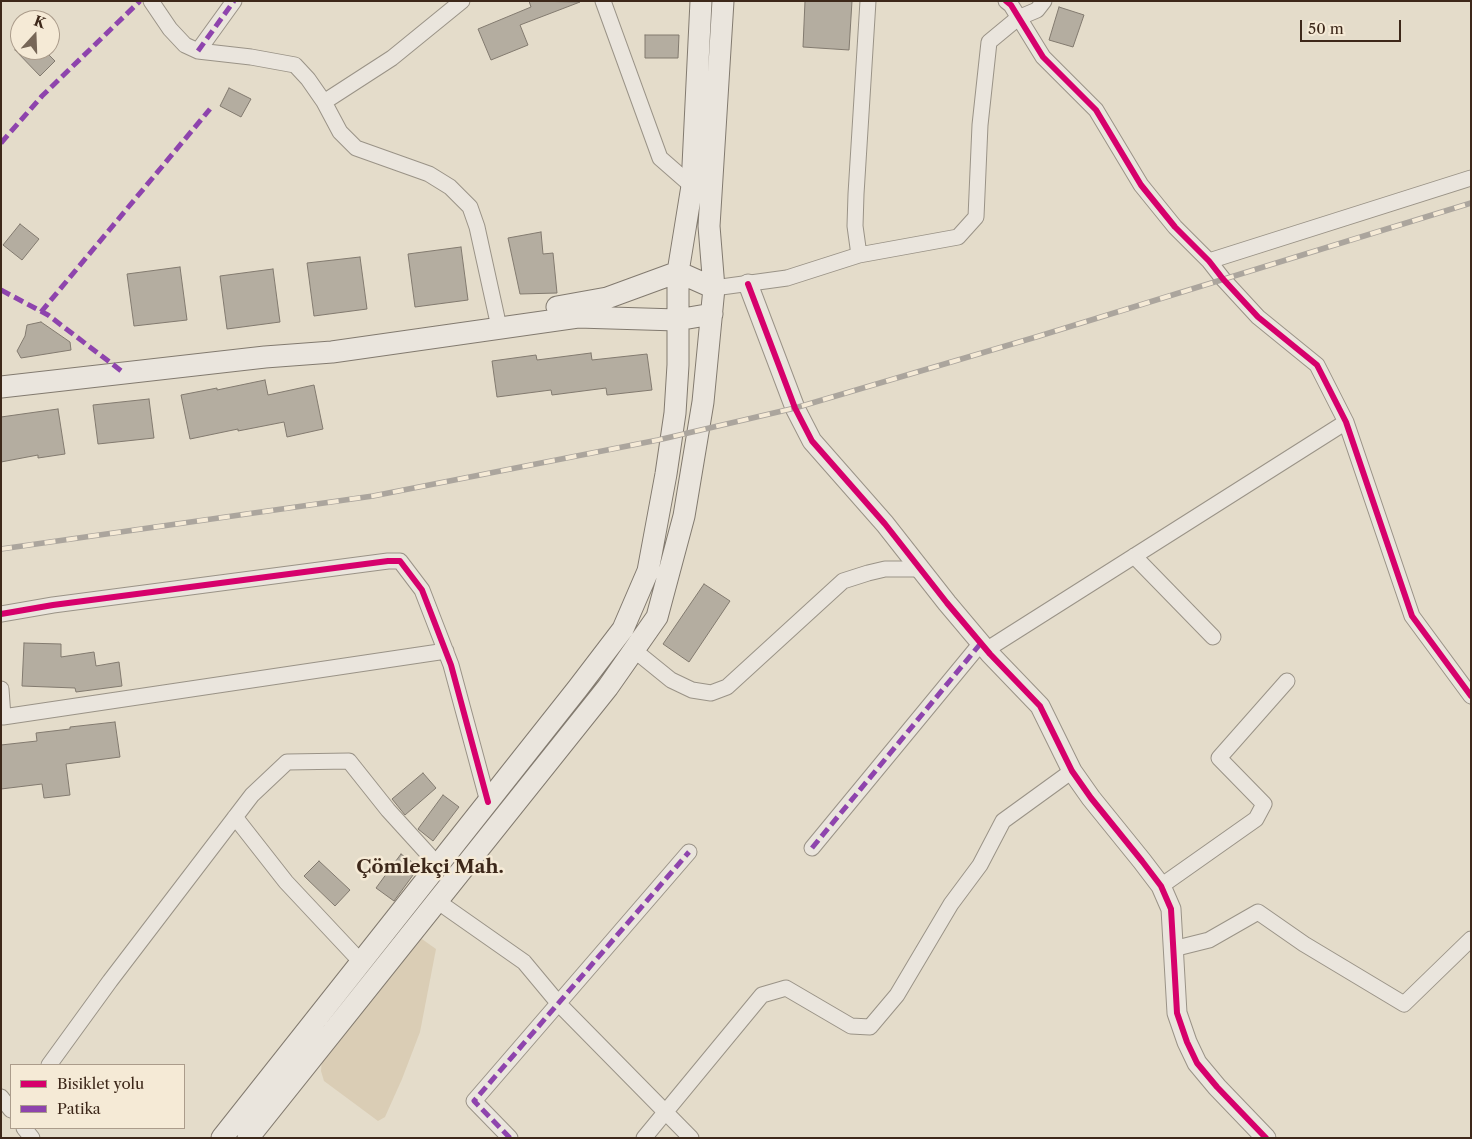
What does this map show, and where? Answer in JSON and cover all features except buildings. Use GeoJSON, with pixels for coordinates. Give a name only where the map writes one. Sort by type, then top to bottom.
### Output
{"type":"FeatureCollection","features":[{"type":"Feature","properties":{"kind":"main road"},"geometry":{"type":"LineString","coordinates":[[222,1138],[624,629],[648,571],[666,474],[674,413],[678,365],[678,272],[692,186],[701,1]]}},
{"type":"Feature","properties":{"kind":"main road"},"geometry":{"type":"LineString","coordinates":[[248,1138],[608,686],[657,617],[684,516],[703,402],[714,288],[710,226],[723,1]]}},
{"type":"Feature","properties":{"kind":"main road"},"geometry":{"type":"LineString","coordinates":[[265,357],[296,344],[497,318],[608,298],[678,272],[714,288]]}},
{"type":"Feature","properties":{"kind":"main road"},"geometry":{"type":"LineString","coordinates":[[1,387],[265,357],[332,352],[578,317],[677,320],[712,314]]}},
{"type":"Feature","properties":{"kind":"street"},"geometry":{"type":"LineString","coordinates":[[151,1],[170,29],[185,45],[198,51],[251,57],[294,65],[308,79],[324,102],[340,132],[356,148],[429,174],[450,187],[470,207],[477,227],[497,318]]}},
{"type":"Feature","properties":{"kind":"street"},"geometry":{"type":"LineString","coordinates":[[198,51],[234,1]]}},
{"type":"Feature","properties":{"kind":"street"},"geometry":{"type":"LineString","coordinates":[[324,102],[392,58],[462,1]]}},
{"type":"Feature","properties":{"kind":"street"},"geometry":{"type":"LineString","coordinates":[[603,1],[660,158],[692,186]]}},
{"type":"Feature","properties":{"kind":"street"},"geometry":{"type":"LineString","coordinates":[[859,255],[855,226],[856,194],[868,1]]}},
{"type":"Feature","properties":{"kind":"street"},"geometry":{"type":"LineString","coordinates":[[1006,1],[1043,57],[1096,110],[1141,185],[1175,227],[1209,261],[1258,316],[1317,365],[1346,422],[1412,616],[1471,696]]}},
{"type":"Feature","properties":{"kind":"street"},"geometry":{"type":"LineString","coordinates":[[714,288],[787,278],[859,255],[958,237],[976,217],[980,125],[989,42],[1018,18],[1037,10],[1044,1]]}},
{"type":"Feature","properties":{"kind":"street"},"geometry":{"type":"LineString","coordinates":[[1209,261],[1471,178]]}},
{"type":"Feature","properties":{"kind":"street"},"geometry":{"type":"LineString","coordinates":[[748,284],[795,408],[812,441],[885,524],[983,646],[1040,706],[1072,771],[1160,886],[1171,909],[1177,1013],[1187,1042],[1197,1063],[1217,1087],[1266,1138]]}},
{"type":"Feature","properties":{"kind":"street"},"geometry":{"type":"LineString","coordinates":[[812,848],[983,646],[1134,556],[1346,422]]}},
{"type":"Feature","properties":{"kind":"street"},"geometry":{"type":"LineString","coordinates":[[1134,556],[1213,637]]}},
{"type":"Feature","properties":{"kind":"street"},"geometry":{"type":"LineString","coordinates":[[1,614],[62,604],[388,561],[400,561],[422,590],[446,651],[488,802]]}},
{"type":"Feature","properties":{"kind":"street"},"geometry":{"type":"LineString","coordinates":[[634,650],[671,680],[692,690],[711,693],[727,686],[843,581],[885,569],[921,569]]}},
{"type":"Feature","properties":{"kind":"street"},"geometry":{"type":"LineString","coordinates":[[1,689],[3,717],[446,651]]}},
{"type":"Feature","properties":{"kind":"street"},"geometry":{"type":"LineString","coordinates":[[1160,886],[1256,819],[1264,804],[1219,758],[1287,681]]}},
{"type":"Feature","properties":{"kind":"street"},"geometry":{"type":"LineString","coordinates":[[50,1064],[110,981],[252,795],[287,762],[349,761],[388,810],[438,865]]}},
{"type":"Feature","properties":{"kind":"street"},"geometry":{"type":"LineString","coordinates":[[644,1138],[762,994],[786,988],[851,1026],[870,1027],[897,995],[951,904],[980,864],[1003,821],[1072,771]]}},
{"type":"Feature","properties":{"kind":"street"},"geometry":{"type":"LineString","coordinates":[[235,817],[286,882],[361,962]]}},
{"type":"Feature","properties":{"kind":"street"},"geometry":{"type":"LineString","coordinates":[[510,1138],[474,1101],[689,852]]}},
{"type":"Feature","properties":{"kind":"street"},"geometry":{"type":"LineString","coordinates":[[437,901],[524,962],[559,1004],[691,1138]]}},
{"type":"Feature","properties":{"kind":"street"},"geometry":{"type":"LineString","coordinates":[[1173,949],[1209,940],[1258,912],[1304,944],[1404,1004],[1471,939]]}},
{"type":"Feature","properties":{"kind":"street"},"geometry":{"type":"LineString","coordinates":[[1,1098],[10,1109]]}},
{"type":"Feature","properties":{"kind":"shaded area"},"geometry":{"type":"Polygon","coordinates":[[[419,937],[436,949],[420,1032],[385,1117],[378,1121],[324,1081],[321,1071],[322,1059],[419,937]]]}},
{"type":"Feature","properties":{"kind":"railway"},"geometry":{"type":"LineString","coordinates":[[1,549],[373,496],[658,440],[795,408],[1036,337],[1471,203]]}},
{"type":"Feature","properties":{"kind":"marked path"},"geometry":{"type":"LineString","coordinates":[[1,143],[42,96],[140,1]]}},
{"type":"Feature","properties":{"kind":"marked path"},"geometry":{"type":"LineString","coordinates":[[198,51],[234,1]]}},
{"type":"Feature","properties":{"kind":"marked path"},"geometry":{"type":"LineString","coordinates":[[41,312],[210,109]]}},
{"type":"Feature","properties":{"kind":"marked path"},"geometry":{"type":"LineString","coordinates":[[1,290],[48,315],[124,373]]}},
{"type":"Feature","properties":{"kind":"marked path"},"geometry":{"type":"LineString","coordinates":[[812,848],[981,643]]}},
{"type":"Feature","properties":{"kind":"marked path"},"geometry":{"type":"LineString","coordinates":[[510,1138],[474,1101],[689,852]]}},
{"type":"Feature","properties":{"kind":"cycle path"},"geometry":{"type":"LineString","coordinates":[[1006,1],[1011,5],[1043,57],[1096,110],[1141,185],[1175,227],[1209,261],[1258,317],[1317,365],[1346,422],[1412,616],[1471,696]]}},
{"type":"Feature","properties":{"kind":"cycle path"},"geometry":{"type":"LineString","coordinates":[[748,284],[795,408],[812,441],[885,524],[990,654],[1040,706],[1072,771],[1161,886],[1171,909],[1177,1013],[1187,1042],[1197,1063],[1217,1087],[1266,1138]]}},
{"type":"Feature","properties":{"kind":"cycle path"},"geometry":{"type":"LineString","coordinates":[[1,614],[53,605],[388,561],[400,561],[422,590],[451,665],[488,802]]}},
{"type":"Feature","properties":{"kind":"district","name":"Çömlekçi Mah."},"geometry":{"type":"Point","coordinates":[430,868]}}]}
